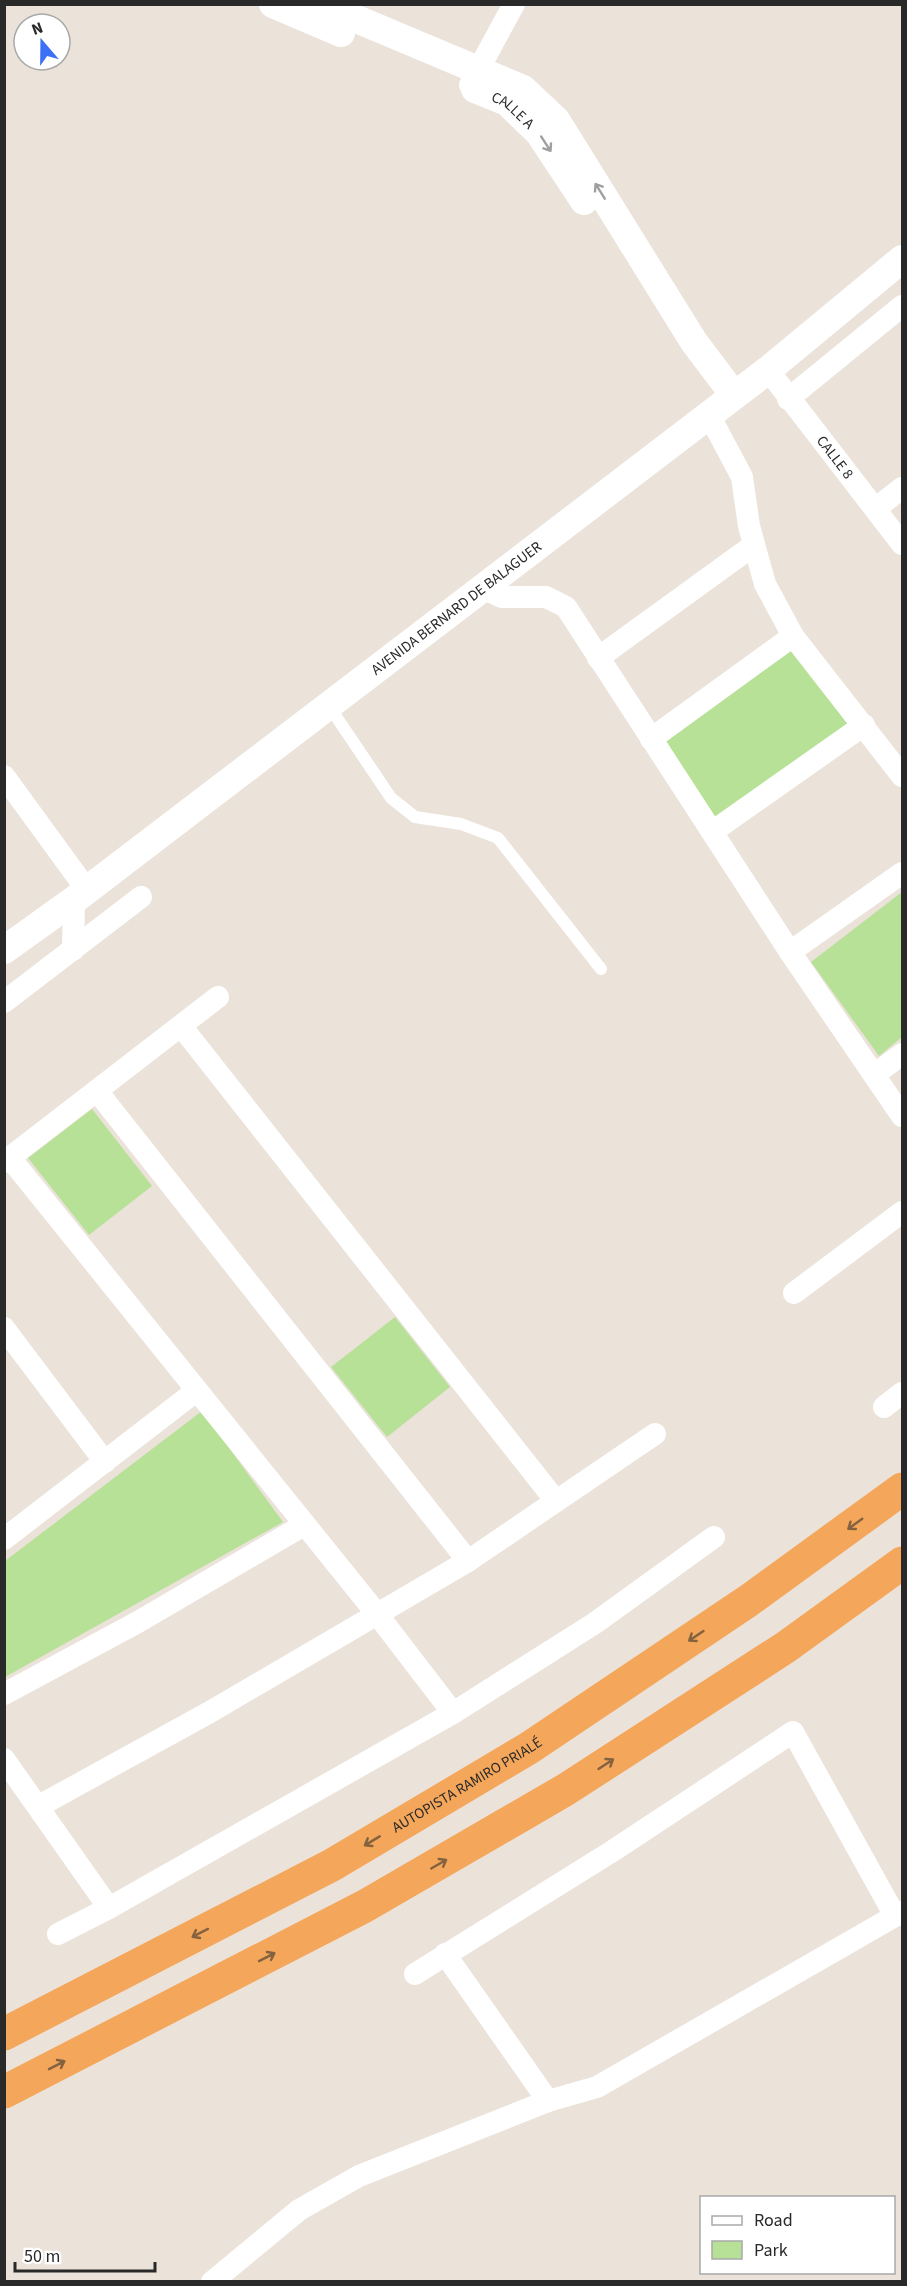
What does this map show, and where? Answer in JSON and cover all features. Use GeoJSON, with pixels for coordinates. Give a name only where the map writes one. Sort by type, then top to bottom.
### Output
{"type":"FeatureCollection","features":[{"type":"Feature","properties":{"kind":"highway","name":"AUTOPISTA RAMIRO PRIALÉ"},"geometry":{"type":"LineString","coordinates":[[4,2034],[332,1865],[529,1748],[748,1601],[903,1489]]}},
{"type":"Feature","properties":{"kind":"highway"},"geometry":{"type":"LineString","coordinates":[[4,2092],[366,1906],[565,1790],[786,1647],[903,1563]]}},
{"type":"Feature","properties":{"kind":"street","name":"CALLE A"},"geometry":{"type":"LineString","coordinates":[[273,4],[473,78],[523,89],[556,120],[694,342],[734,395]]}},
{"type":"Feature","properties":{"kind":"street","name":"CALLE A"},"geometry":{"type":"LineString","coordinates":[[321,4],[473,78]]}},
{"type":"Feature","properties":{"kind":"street"},"geometry":{"type":"LineString","coordinates":[[473,78],[514,4]]}},
{"type":"Feature","properties":{"kind":"street","name":"AVENIDA BERNARD DE BALAGUER"},"geometry":{"type":"LineString","coordinates":[[4,950],[81,895],[768,370],[903,260]]}},
{"type":"Feature","properties":{"kind":"street"},"geometry":{"type":"LineString","coordinates":[[788,399],[903,306]]}},
{"type":"Feature","properties":{"kind":"street","name":"CALLE 8"},"geometry":{"type":"LineString","coordinates":[[768,370],[788,399],[903,544]]}},
{"type":"Feature","properties":{"kind":"street"},"geometry":{"type":"LineString","coordinates":[[709,415],[742,477],[749,526],[765,584],[793,636],[903,776]]}},
{"type":"Feature","properties":{"kind":"street"},"geometry":{"type":"LineString","coordinates":[[875,509],[903,488]]}},
{"type":"Feature","properties":{"kind":"street"},"geometry":{"type":"LineString","coordinates":[[598,658],[754,545]]}},
{"type":"Feature","properties":{"kind":"street"},"geometry":{"type":"LineString","coordinates":[[482,588],[502,597],[546,597],[566,607],[790,952],[903,1116]]}},
{"type":"Feature","properties":{"kind":"street"},"geometry":{"type":"LineString","coordinates":[[651,739],[793,636]]}},
{"type":"Feature","properties":{"kind":"street"},"geometry":{"type":"LineString","coordinates":[[712,831],[864,725]]}},
{"type":"Feature","properties":{"kind":"street"},"geometry":{"type":"LineString","coordinates":[[4,776],[81,895],[73,950]]}},
{"type":"Feature","properties":{"kind":"street"},"geometry":{"type":"LineString","coordinates":[[790,952],[903,873]]}},
{"type":"Feature","properties":{"kind":"street"},"geometry":{"type":"LineString","coordinates":[[4,1002],[141,897]]}},
{"type":"Feature","properties":{"kind":"street"},"geometry":{"type":"LineString","coordinates":[[218,997],[7,1160],[377,1614],[453,1713]]}},
{"type":"Feature","properties":{"kind":"street"},"geometry":{"type":"LineString","coordinates":[[181,1026],[556,1501]]}},
{"type":"Feature","properties":{"kind":"street"},"geometry":{"type":"LineString","coordinates":[[874,1075],[903,1054]]}},
{"type":"Feature","properties":{"kind":"street"},"geometry":{"type":"LineString","coordinates":[[97,1091],[468,1561]]}},
{"type":"Feature","properties":{"kind":"street"},"geometry":{"type":"LineString","coordinates":[[794,1293],[903,1212]]}},
{"type":"Feature","properties":{"kind":"street"},"geometry":{"type":"LineString","coordinates":[[4,1328],[105,1462]]}},
{"type":"Feature","properties":{"kind":"street"},"geometry":{"type":"LineString","coordinates":[[4,1539],[196,1391]]}},
{"type":"Feature","properties":{"kind":"street"},"geometry":{"type":"LineString","coordinates":[[884,1407],[903,1393]]}},
{"type":"Feature","properties":{"kind":"street"},"geometry":{"type":"LineString","coordinates":[[39,1806],[210,1712],[468,1561],[655,1434]]}},
{"type":"Feature","properties":{"kind":"street"},"geometry":{"type":"LineString","coordinates":[[4,1694],[138,1622],[304,1525]]}},
{"type":"Feature","properties":{"kind":"street"},"geometry":{"type":"LineString","coordinates":[[58,1934],[109,1908],[453,1713],[595,1623],[714,1537]]}},
{"type":"Feature","properties":{"kind":"street"},"geometry":{"type":"LineString","coordinates":[[212,2282],[299,2210],[359,2176],[548,2101],[597,2087],[899,1914],[793,1732],[610,1852],[415,1974]]}},
{"type":"Feature","properties":{"kind":"street"},"geometry":{"type":"LineString","coordinates":[[4,1758],[109,1908]]}},
{"type":"Feature","properties":{"kind":"street"},"geometry":{"type":"LineString","coordinates":[[445,1954],[548,2101]]}},
{"type":"Feature","properties":{"kind":"lane"},"geometry":{"type":"LineString","coordinates":[[328,705],[391,798],[415,817],[461,824],[498,838],[601,969]]}},
{"type":"Feature","properties":{"kind":"green space"},"geometry":{"type":"Polygon","coordinates":[[[791,650],[852,726],[714,821],[663,741],[791,650]]]}},
{"type":"Feature","properties":{"kind":"green space"},"geometry":{"type":"Polygon","coordinates":[[[902,892],[902,1037],[879,1056],[811,962],[902,892]]]}},
{"type":"Feature","properties":{"kind":"green space"},"geometry":{"type":"Polygon","coordinates":[[[92,1109],[152,1186],[89,1235],[28,1158],[92,1109]]]}},
{"type":"Feature","properties":{"kind":"green space"},"geometry":{"type":"Polygon","coordinates":[[[395,1317],[450,1387],[387,1437],[331,1367],[395,1317]]]}},
{"type":"Feature","properties":{"kind":"green space"},"geometry":{"type":"Polygon","coordinates":[[[202,1411],[283,1522],[5,1677],[5,1561],[202,1411]]]}}]}
